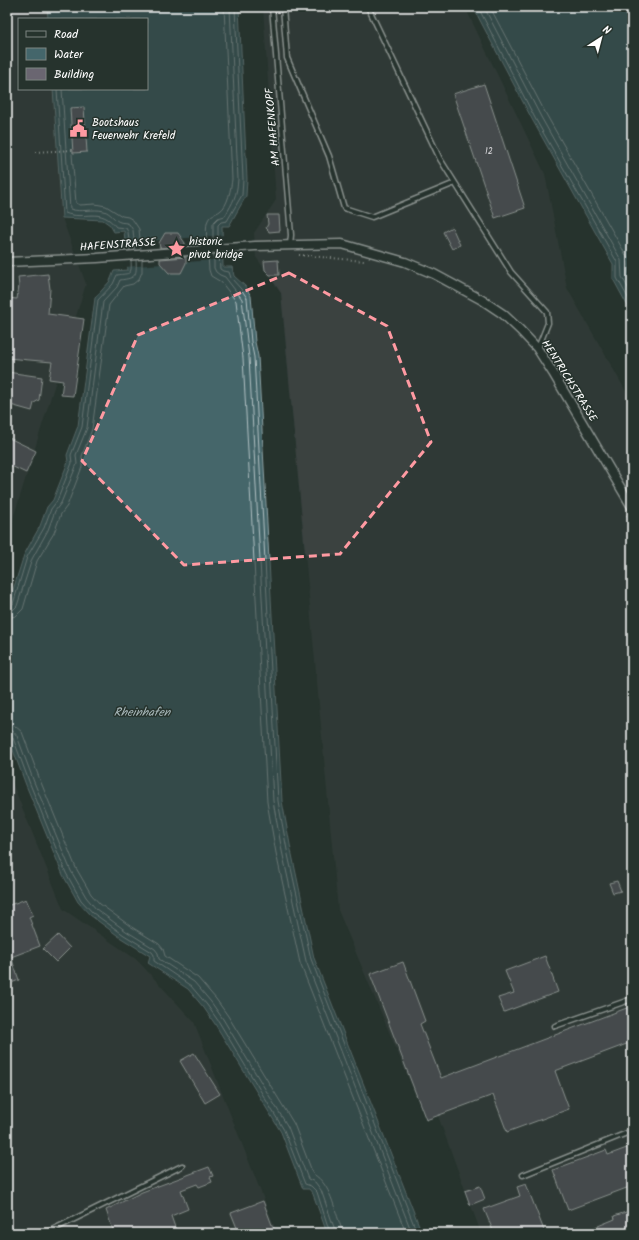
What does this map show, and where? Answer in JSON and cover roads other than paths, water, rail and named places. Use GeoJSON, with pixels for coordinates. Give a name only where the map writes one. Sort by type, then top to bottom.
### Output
{"type":"FeatureCollection","features":[{"type":"Feature","properties":{"kind":"street","name":"HENTRICHSTRASSE"},"geometry":{"type":"LineString","coordinates":[[255,246],[342,244],[405,262],[427,271],[482,300],[503,314],[537,348],[553,373],[629,509]]}},
{"type":"Feature","properties":{"kind":"street","name":"HAFENSTRASSE"},"geometry":{"type":"LineString","coordinates":[[7,262],[97,258],[255,246]]}},
{"type":"Feature","properties":{"kind":"lane","name":"AM HAFENKOPF"},"geometry":{"type":"LineString","coordinates":[[272,7],[291,235],[290,245]]}},
{"type":"Feature","properties":{"kind":"lane"},"geometry":{"type":"LineString","coordinates":[[283,7],[286,58],[329,156],[344,208],[372,217],[455,182]]}},
{"type":"Feature","properties":{"kind":"lane"},"geometry":{"type":"LineString","coordinates":[[368,7],[440,159],[511,272],[547,312],[548,323],[537,348]]}},
{"type":"Feature","properties":{"kind":"lane"},"geometry":{"type":"LineString","coordinates":[[554,1026],[632,999]]}},
{"type":"Feature","properties":{"kind":"lane"},"geometry":{"type":"LineString","coordinates":[[632,1057],[632,1078]]}},
{"type":"Feature","properties":{"kind":"lane"},"geometry":{"type":"LineString","coordinates":[[523,1175],[632,1131]]}},
{"type":"Feature","properties":{"kind":"lane"},"geometry":{"type":"LineString","coordinates":[[46,1233],[182,1166]]}},
{"type":"Feature","properties":{"kind":"water","name":"Rheinhafen"},"geometry":{"type":"Polygon","coordinates":[[[47,7],[239,7],[247,179],[246,196],[229,226],[222,226],[223,267],[232,267],[234,276],[245,286],[251,296],[255,342],[258,356],[282,801],[314,958],[422,1233],[327,1233],[313,1194],[309,1189],[303,1189],[281,1132],[204,1008],[188,989],[148,963],[150,956],[121,938],[90,915],[78,902],[63,875],[7,734],[7,609],[24,555],[40,526],[47,507],[53,500],[68,462],[67,455],[78,426],[95,298],[110,281],[114,271],[128,270],[124,231],[114,232],[110,225],[103,220],[62,218],[53,90],[148,90],[148,18],[48,18],[47,7]]]}},
{"type":"Feature","properties":{"kind":"water"},"geometry":{"type":"Polygon","coordinates":[[[473,7],[632,7],[632,314],[613,279],[613,264],[533,121],[473,7]]]}},
{"type":"Feature","properties":{"kind":"place","name":"Bootshaus Feuerwehr Krefeld"},"geometry":{"type":"Point","coordinates":[79,129]}},
{"type":"Feature","properties":{"kind":"place","name":"historic pivot bridge"},"geometry":{"type":"Point","coordinates":[176,248]}}]}
